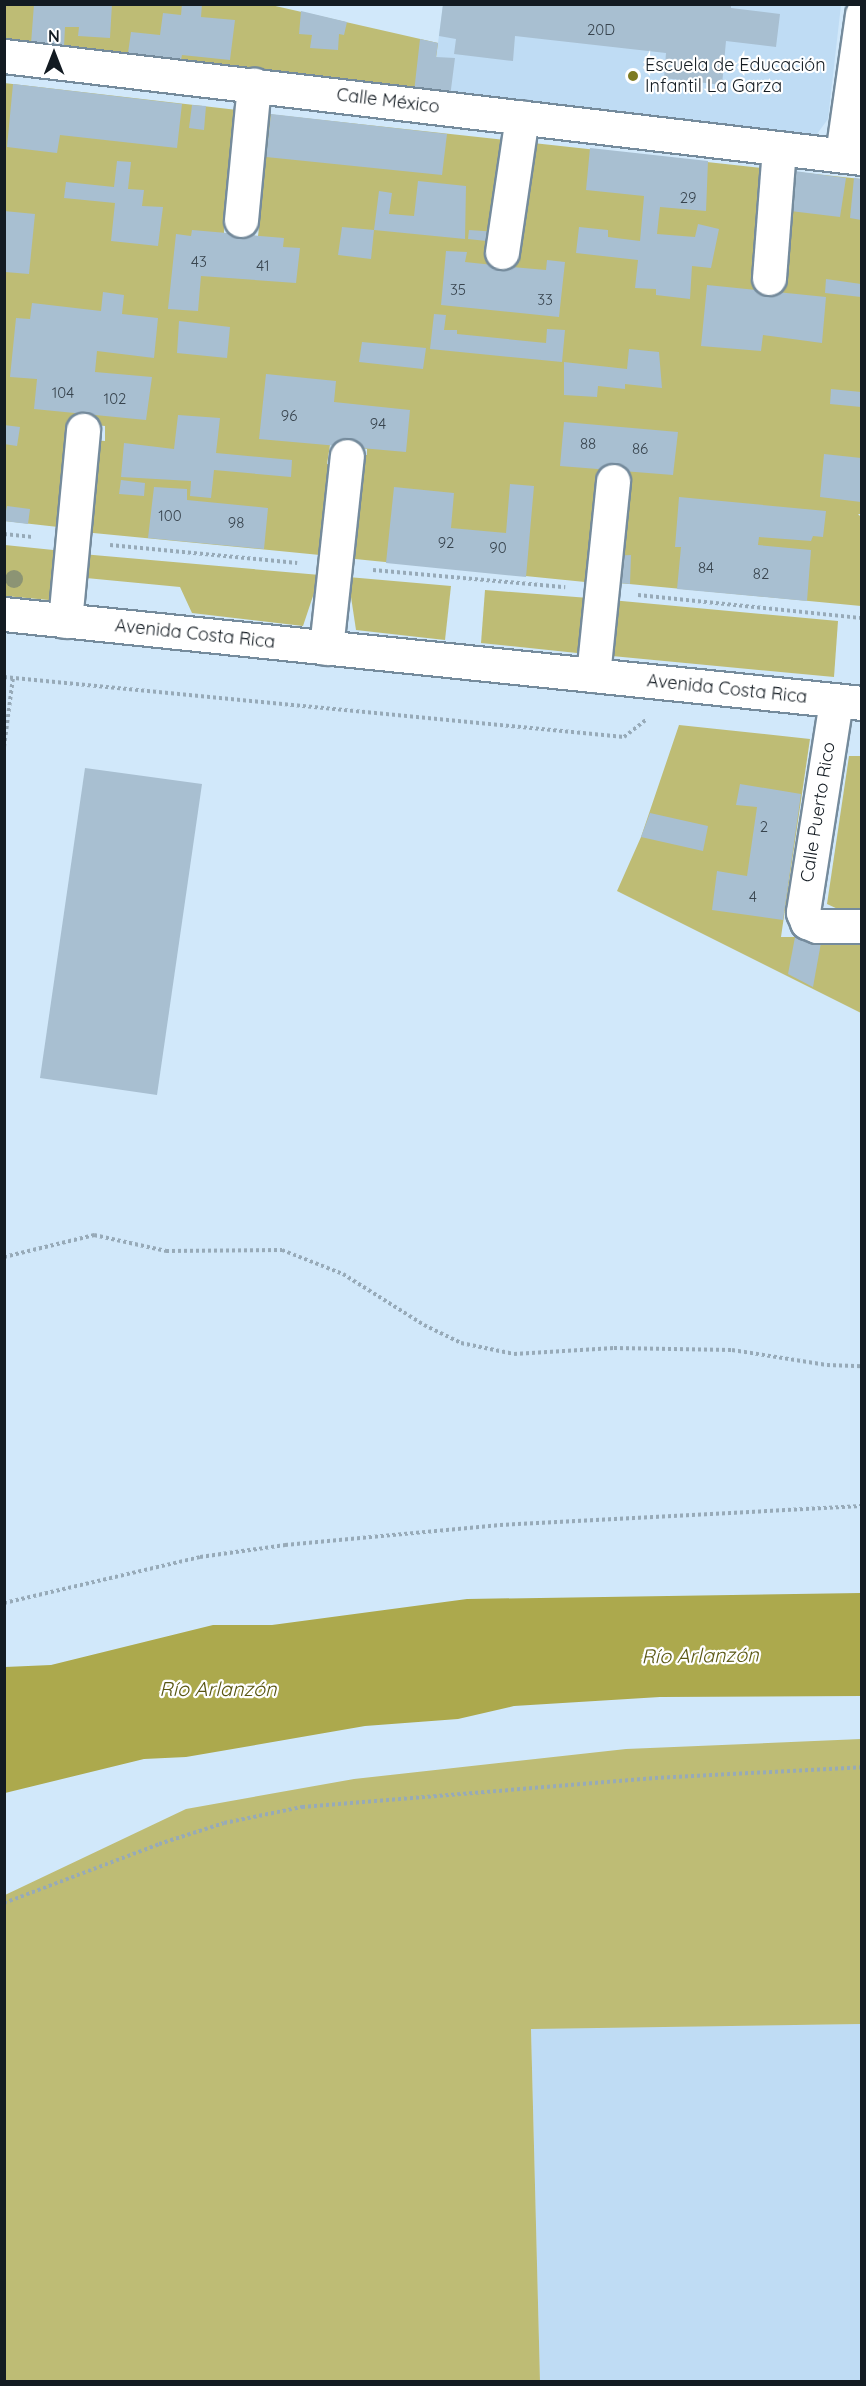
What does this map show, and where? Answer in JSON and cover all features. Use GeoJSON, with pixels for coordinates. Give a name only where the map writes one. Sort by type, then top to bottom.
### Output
{"type":"FeatureCollection","features":[{"type":"Feature","properties":{"kind":"street"},"geometry":{"type":"LineString","coordinates":[[852,156],[861,14]]}},
{"type":"Feature","properties":{"kind":"street","name":"Calle México"},"geometry":{"type":"LineString","coordinates":[[4,56],[852,156]]}},
{"type":"Feature","properties":{"kind":"street"},"geometry":{"type":"LineString","coordinates":[[241,220],[254,86]]}},
{"type":"Feature","properties":{"kind":"street"},"geometry":{"type":"LineString","coordinates":[[502,252],[522,117]]}},
{"type":"Feature","properties":{"kind":"street"},"geometry":{"type":"LineString","coordinates":[[769,278],[779,148]]}},
{"type":"Feature","properties":{"kind":"street"},"geometry":{"type":"LineString","coordinates":[[65,621],[83,430]]}},
{"type":"Feature","properties":{"kind":"street"},"geometry":{"type":"LineString","coordinates":[[326,648],[348,456]]}},
{"type":"Feature","properties":{"kind":"street"},"geometry":{"type":"LineString","coordinates":[[593,675],[613,482]]}},
{"type":"Feature","properties":{"kind":"street","name":"Avenida Costa Rica"},"geometry":{"type":"LineString","coordinates":[[4,614],[849,702]]}},
{"type":"Feature","properties":{"kind":"street","name":"Calle Puerto Rico"},"geometry":{"type":"LineString","coordinates":[[849,702],[806,887],[803,912],[807,922],[817,926],[861,926]]}},
{"type":"Feature","properties":{"kind":"path"},"geometry":{"type":"LineString","coordinates":[[4,534],[861,618]]}},
{"type":"Feature","properties":{"kind":"path"},"geometry":{"type":"LineString","coordinates":[[4,677],[624,737],[651,716]]}},
{"type":"Feature","properties":{"kind":"path"},"geometry":{"type":"LineString","coordinates":[[4,747],[13,678]]}},
{"type":"Feature","properties":{"kind":"path"},"geometry":{"type":"LineString","coordinates":[[4,1257],[94,1235],[166,1251],[282,1250],[343,1274],[424,1325],[461,1344],[514,1354],[614,1348],[732,1350],[826,1365],[861,1366]]}},
{"type":"Feature","properties":{"kind":"path"},"geometry":{"type":"LineString","coordinates":[[4,1603],[200,1557],[285,1545],[500,1525],[861,1506]]}},
{"type":"Feature","properties":{"kind":"path"},"geometry":{"type":"LineString","coordinates":[[4,1903],[159,1844],[224,1823],[302,1807],[655,1778],[861,1767]]}},
{"type":"Feature","properties":{"kind":"shaded area"},"geometry":{"type":"Polygon","coordinates":[[[4,5],[271,5],[438,43],[431,95],[5,48],[4,5]]]}},
{"type":"Feature","properties":{"kind":"shaded area","name":"Escuela de Educación Infantil La Garza"},"geometry":{"type":"Polygon","coordinates":[[[443,5],[841,5],[828,119],[814,138],[431,95],[443,5]]]}},
{"type":"Feature","properties":{"kind":"shaded area"},"geometry":{"type":"Polygon","coordinates":[[[4,83],[246,111],[239,203],[224,211],[224,233],[258,236],[260,220],[252,201],[258,113],[514,141],[491,264],[511,267],[524,142],[861,179],[862,514],[858,514],[862,518],[861,606],[608,582],[630,473],[616,471],[595,583],[345,558],[357,455],[367,455],[367,449],[330,445],[327,464],[338,465],[330,556],[83,532],[92,440],[105,441],[105,426],[78,423],[67,528],[5,521],[4,83]]]}},
{"type":"Feature","properties":{"kind":"shaded area"},"geometry":{"type":"Polygon","coordinates":[[[5,545],[63,551],[49,600],[5,596],[5,545]]]}},
{"type":"Feature","properties":{"kind":"shaded area"},"geometry":{"type":"Polygon","coordinates":[[[82,554],[320,575],[303,626],[192,613],[180,587],[86,578],[82,554]]]}},
{"type":"Feature","properties":{"kind":"shaded area"},"geometry":{"type":"Polygon","coordinates":[[[348,577],[451,586],[445,640],[356,630],[348,577]]]}},
{"type":"Feature","properties":{"kind":"shaded area"},"geometry":{"type":"Polygon","coordinates":[[[485,590],[589,598],[577,653],[481,643],[485,590]]]}},
{"type":"Feature","properties":{"kind":"shaded area"},"geometry":{"type":"Polygon","coordinates":[[[611,600],[838,621],[834,677],[612,656],[611,600]]]}},
{"type":"Feature","properties":{"kind":"shaded area"},"geometry":{"type":"Polygon","coordinates":[[[679,725],[810,739],[781,937],[861,937],[861,1013],[617,891],[641,837],[679,725]]]}},
{"type":"Feature","properties":{"kind":"shaded area"},"geometry":{"type":"Polygon","coordinates":[[[849,756],[861,756],[861,911],[840,910],[827,904],[849,756]]]}},
{"type":"Feature","properties":{"kind":"shaded area"},"geometry":{"type":"Polygon","coordinates":[[[861,1739],[861,2024],[531,2029],[540,2381],[5,2381],[5,1895],[186,1809],[354,1779],[626,1749],[861,1739]]]}},
{"type":"Feature","properties":{"kind":"shaded area"},"geometry":{"type":"Polygon","coordinates":[[[861,2024],[861,2381],[540,2381],[531,2028],[861,2024]]]}},
{"type":"Feature","properties":{"kind":"water","name":"Río Arlanzón"},"geometry":{"type":"Polygon","coordinates":[[[861,1593],[861,1696],[660,1697],[514,1706],[458,1719],[365,1726],[186,1757],[144,1759],[5,1793],[5,1667],[51,1665],[213,1625],[272,1625],[467,1599],[861,1593]]]}},
{"type":"Feature","properties":{"kind":"building"},"geometry":{"type":"Polygon","coordinates":[[[34,4],[112,4],[110,38],[78,36],[79,27],[65,27],[64,47],[31,44],[34,4]]]}},
{"type":"Feature","properties":{"kind":"building"},"geometry":{"type":"Polygon","coordinates":[[[182,4],[202,4],[201,17],[235,20],[230,60],[182,55],[180,65],[127,60],[131,32],[160,35],[163,13],[181,15],[182,4]]]}},
{"type":"Feature","properties":{"kind":"building"},"geometry":{"type":"Polygon","coordinates":[[[443,4],[731,4],[731,8],[780,14],[776,47],[726,41],[722,85],[664,78],[666,53],[515,36],[513,61],[454,54],[456,39],[439,36],[443,4]]]}},
{"type":"Feature","properties":{"kind":"building"},"geometry":{"type":"Polygon","coordinates":[[[301,11],[347,22],[344,35],[339,34],[338,50],[310,48],[312,35],[299,34],[301,11]]]}},
{"type":"Feature","properties":{"kind":"building"},"geometry":{"type":"Polygon","coordinates":[[[420,39],[438,43],[436,57],[455,58],[450,97],[414,92],[420,39]]]}},
{"type":"Feature","properties":{"kind":"building"},"geometry":{"type":"Polygon","coordinates":[[[13,84],[182,104],[177,148],[60,135],[57,153],[7,147],[13,84]]]}},
{"type":"Feature","properties":{"kind":"building"},"geometry":{"type":"Polygon","coordinates":[[[192,105],[206,106],[204,130],[189,128],[192,105]]]}},
{"type":"Feature","properties":{"kind":"building"},"geometry":{"type":"Polygon","coordinates":[[[271,114],[447,134],[442,175],[266,157],[271,114]]]}},
{"type":"Feature","properties":{"kind":"building"},"geometry":{"type":"Polygon","coordinates":[[[590,148],[708,161],[706,211],[660,207],[657,234],[695,237],[698,224],[719,229],[711,268],[692,266],[690,299],[656,295],[656,289],[635,288],[638,260],[576,253],[579,227],[608,230],[608,237],[640,241],[644,196],[586,190],[590,148]]]}},
{"type":"Feature","properties":{"kind":"building"},"geometry":{"type":"Polygon","coordinates":[[[117,161],[131,162],[128,189],[144,190],[142,206],[163,207],[158,246],[111,241],[115,203],[64,198],[66,182],[114,187],[117,161]]]}},
{"type":"Feature","properties":{"kind":"building"},"geometry":{"type":"Polygon","coordinates":[[[787,170],[846,178],[840,217],[782,210],[787,170]]]}},
{"type":"Feature","properties":{"kind":"building"},"geometry":{"type":"Polygon","coordinates":[[[854,178],[861,179],[861,220],[850,218],[854,178]]]}},
{"type":"Feature","properties":{"kind":"building"},"geometry":{"type":"Polygon","coordinates":[[[418,181],[466,186],[465,239],[374,230],[379,191],[392,193],[389,214],[414,216],[418,181]]]}},
{"type":"Feature","properties":{"kind":"building"},"geometry":{"type":"Polygon","coordinates":[[[4,211],[35,214],[29,274],[5,272],[4,211]]]}},
{"type":"Feature","properties":{"kind":"building"},"geometry":{"type":"Polygon","coordinates":[[[342,227],[374,230],[371,259],[338,255],[342,227]]]}},
{"type":"Feature","properties":{"kind":"building"},"geometry":{"type":"Polygon","coordinates":[[[192,230],[284,238],[283,247],[300,248],[296,283],[201,276],[198,311],[168,309],[176,234],[191,236],[192,230]]]}},
{"type":"Feature","properties":{"kind":"building"},"geometry":{"type":"Polygon","coordinates":[[[469,230],[498,232],[496,242],[468,239],[469,230]]]}},
{"type":"Feature","properties":{"kind":"building"},"geometry":{"type":"Polygon","coordinates":[[[446,251],[467,252],[465,262],[512,267],[546,270],[547,260],[565,262],[559,317],[441,305],[446,251]]]}},
{"type":"Feature","properties":{"kind":"building"},"geometry":{"type":"Polygon","coordinates":[[[826,279],[861,284],[861,297],[825,293],[826,279]]]}},
{"type":"Feature","properties":{"kind":"building"},"geometry":{"type":"Polygon","coordinates":[[[707,285],[826,297],[822,343],[763,335],[761,351],[701,346],[707,285]]]}},
{"type":"Feature","properties":{"kind":"building"},"geometry":{"type":"Polygon","coordinates":[[[103,292],[124,295],[122,314],[158,318],[154,358],[97,351],[95,372],[152,377],[146,420],[34,409],[37,379],[10,377],[16,318],[30,319],[32,303],[101,311],[103,292]]]}},
{"type":"Feature","properties":{"kind":"building"},"geometry":{"type":"Polygon","coordinates":[[[434,314],[446,315],[444,330],[457,330],[457,334],[546,343],[547,329],[565,330],[562,362],[430,349],[434,314]]]}},
{"type":"Feature","properties":{"kind":"building"},"geometry":{"type":"Polygon","coordinates":[[[179,321],[230,327],[227,358],[177,353],[179,321]]]}},
{"type":"Feature","properties":{"kind":"building"},"geometry":{"type":"Polygon","coordinates":[[[362,342],[426,348],[423,369],[359,362],[362,342]]]}},
{"type":"Feature","properties":{"kind":"building"},"geometry":{"type":"Polygon","coordinates":[[[629,349],[659,352],[662,388],[625,384],[625,389],[598,386],[597,397],[564,395],[564,362],[627,369],[629,349]]]}},
{"type":"Feature","properties":{"kind":"building"},"geometry":{"type":"Polygon","coordinates":[[[266,374],[336,381],[334,402],[410,410],[406,452],[259,439],[266,374]]]}},
{"type":"Feature","properties":{"kind":"building"},"geometry":{"type":"Polygon","coordinates":[[[831,389],[861,392],[861,407],[830,404],[831,389]]]}},
{"type":"Feature","properties":{"kind":"building"},"geometry":{"type":"Polygon","coordinates":[[[178,415],[220,418],[216,453],[292,460],[291,477],[214,470],[211,498],[190,496],[191,481],[121,477],[124,443],[174,449],[178,415]]]}},
{"type":"Feature","properties":{"kind":"building"},"geometry":{"type":"Polygon","coordinates":[[[564,422],[678,432],[673,475],[560,466],[564,422]]]}},
{"type":"Feature","properties":{"kind":"building"},"geometry":{"type":"Polygon","coordinates":[[[4,425],[20,427],[17,446],[4,444],[4,425]]]}},
{"type":"Feature","properties":{"kind":"building"},"geometry":{"type":"Polygon","coordinates":[[[824,454],[861,458],[861,502],[820,497],[824,454]]]}},
{"type":"Feature","properties":{"kind":"building"},"geometry":{"type":"Polygon","coordinates":[[[121,480],[145,483],[144,496],[119,494],[121,480]]]}},
{"type":"Feature","properties":{"kind":"building"},"geometry":{"type":"Polygon","coordinates":[[[510,484],[534,486],[526,577],[386,563],[394,487],[454,493],[451,528],[506,533],[510,484]]]}},
{"type":"Feature","properties":{"kind":"building"},"geometry":{"type":"Polygon","coordinates":[[[154,487],[187,489],[187,500],[268,508],[264,549],[148,538],[154,487]]]}},
{"type":"Feature","properties":{"kind":"building"},"geometry":{"type":"Polygon","coordinates":[[[679,497],[826,511],[823,537],[813,536],[811,541],[759,537],[758,545],[811,550],[807,601],[677,589],[681,547],[675,547],[679,497]]]}},
{"type":"Feature","properties":{"kind":"building"},"geometry":{"type":"Polygon","coordinates":[[[7,506],[30,509],[28,524],[4,521],[7,506]]]}},
{"type":"Feature","properties":{"kind":"building"},"geometry":{"type":"Polygon","coordinates":[[[631,555],[630,584],[608,582],[611,556],[631,555]]]}},
{"type":"Feature","properties":{"kind":"building"},"geometry":{"type":"Polygon","coordinates":[[[85,768],[202,784],[157,1095],[40,1078],[85,768]]]}},
{"type":"Feature","properties":{"kind":"building"},"geometry":{"type":"Polygon","coordinates":[[[740,784],[801,794],[783,920],[712,910],[717,871],[747,876],[757,807],[736,805],[740,784]]]}},
{"type":"Feature","properties":{"kind":"building"},"geometry":{"type":"Polygon","coordinates":[[[650,813],[708,826],[703,851],[641,837],[650,813]]]}},
{"type":"Feature","properties":{"kind":"building"},"geometry":{"type":"Polygon","coordinates":[[[795,937],[822,937],[813,987],[788,974],[795,937]]]}},
{"type":"Feature","properties":{"kind":"place","name":"Escuela de Educación Infantil La Garza"},"geometry":{"type":"Point","coordinates":[633,76]}}]}
